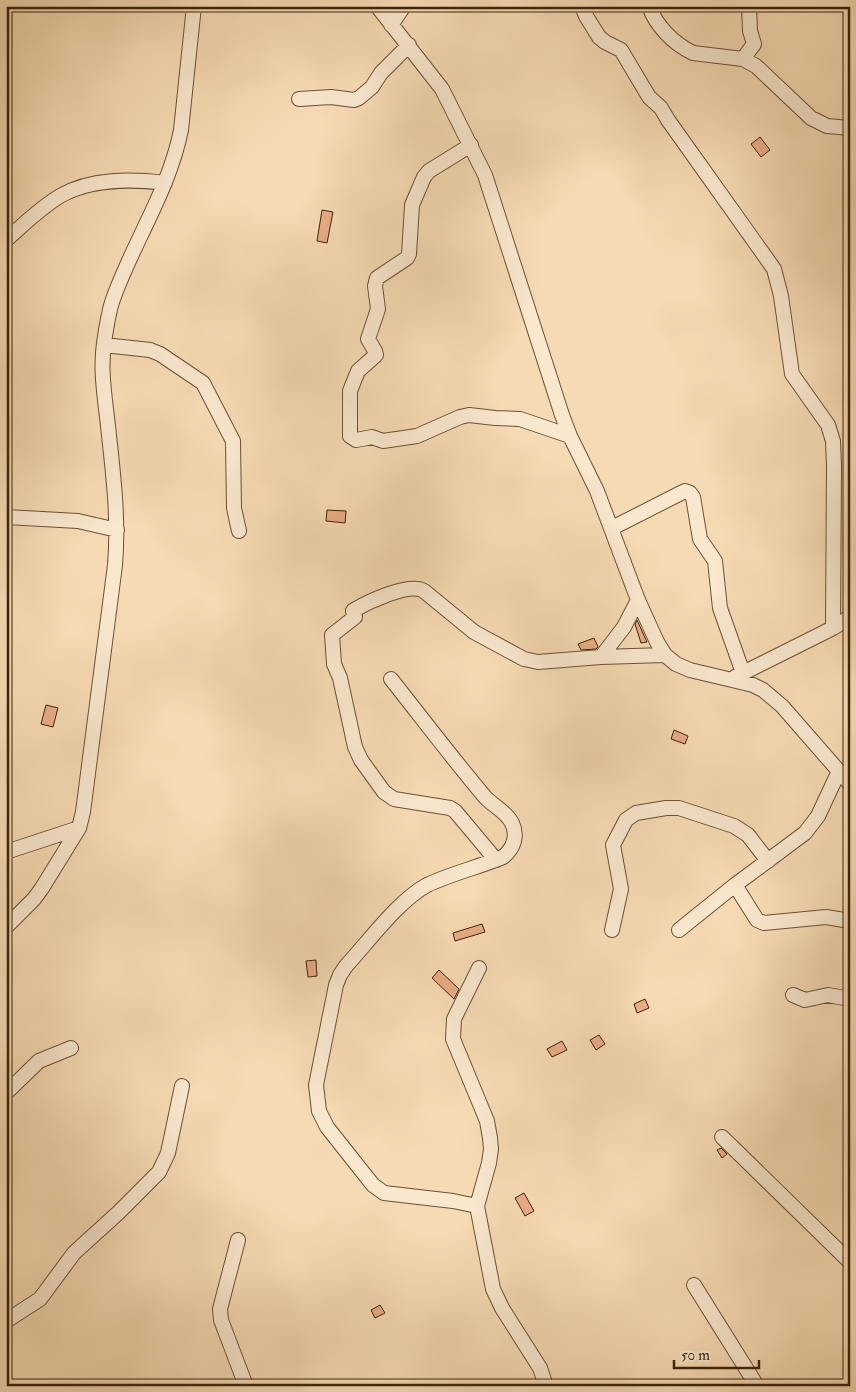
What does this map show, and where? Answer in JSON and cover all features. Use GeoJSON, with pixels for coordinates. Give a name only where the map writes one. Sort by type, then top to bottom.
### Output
{"type":"FeatureCollection","features":[{"type":"Feature","properties":{"kind":"street"},"geometry":{"type":"LineString","coordinates":[[6,927],[34,899],[42,888],[79,828],[83,812],[115,565],[117,530],[117,502],[102,374],[104,345],[112,301],[166,183],[178,149],[194,6]]}},
{"type":"Feature","properties":{"kind":"street"},"geometry":{"type":"LineString","coordinates":[[377,6],[442,90],[485,175],[570,436],[588,470],[612,528],[638,600],[657,642],[665,654],[676,664],[690,670],[753,685],[771,696],[850,784]]}},
{"type":"Feature","properties":{"kind":"street"},"geometry":{"type":"LineString","coordinates":[[391,25],[404,6]]}},
{"type":"Feature","properties":{"kind":"street"},"geometry":{"type":"LineString","coordinates":[[582,6],[599,37],[624,53],[649,97],[661,108],[673,128],[774,269],[781,296],[792,374],[826,420],[832,441],[834,466],[834,628]]}},
{"type":"Feature","properties":{"kind":"street"},"geometry":{"type":"LineString","coordinates":[[649,6],[654,20],[679,45],[693,52],[743,60],[756,66],[766,73],[811,118],[827,126],[850,128]]}},
{"type":"Feature","properties":{"kind":"street"},"geometry":{"type":"LineString","coordinates":[[743,60],[754,44],[750,32],[748,6]]}},
{"type":"Feature","properties":{"kind":"street"},"geometry":{"type":"LineString","coordinates":[[299,99],[331,97],[354,100],[359,98],[372,87],[381,73],[409,46]]}},
{"type":"Feature","properties":{"kind":"street"},"geometry":{"type":"LineString","coordinates":[[471,145],[426,174],[412,205],[409,254],[404,260],[377,278],[375,286],[378,309],[368,339],[376,355],[358,371],[350,391],[350,436],[356,440],[372,437],[383,440],[417,436],[460,417],[469,415],[520,419],[570,436]]}},
{"type":"Feature","properties":{"kind":"street"},"geometry":{"type":"LineString","coordinates":[[6,240],[46,206],[60,196],[76,189],[128,180],[166,183]]}},
{"type":"Feature","properties":{"kind":"street"},"geometry":{"type":"LineString","coordinates":[[104,345],[150,350],[160,354],[199,380],[206,388],[234,441],[234,508],[239,531]]}},
{"type":"Feature","properties":{"kind":"street"},"geometry":{"type":"LineString","coordinates":[[612,528],[681,493],[686,491],[690,493],[693,498],[700,539],[715,561],[720,608],[742,673]]}},
{"type":"Feature","properties":{"kind":"street"},"geometry":{"type":"LineString","coordinates":[[6,517],[78,521],[117,530]]}},
{"type":"Feature","properties":{"kind":"street"},"geometry":{"type":"LineString","coordinates":[[496,860],[455,810],[394,799],[384,792],[355,747],[340,678],[334,664],[332,635],[355,617],[352,611],[379,596],[415,588],[424,591],[474,632],[524,659],[538,662],[665,654]]}},
{"type":"Feature","properties":{"kind":"street"},"geometry":{"type":"LineString","coordinates":[[601,657],[624,627],[638,600]]}},
{"type":"Feature","properties":{"kind":"street"},"geometry":{"type":"LineString","coordinates":[[730,680],[834,628],[850,617]]}},
{"type":"Feature","properties":{"kind":"street"},"geometry":{"type":"LineString","coordinates":[[391,679],[486,799],[508,817],[512,824],[514,844],[503,857],[428,885],[417,892],[399,908],[346,966],[336,985],[316,1085],[319,1111],[327,1127],[378,1189],[389,1195],[453,1201],[477,1206]]}},
{"type":"Feature","properties":{"kind":"street"},"geometry":{"type":"LineString","coordinates":[[679,930],[735,884],[805,833],[812,825],[838,771]]}},
{"type":"Feature","properties":{"kind":"street"},"geometry":{"type":"LineString","coordinates":[[612,930],[621,889],[613,845],[626,820],[636,813],[666,808],[679,808],[734,826],[748,835],[768,861]]}},
{"type":"Feature","properties":{"kind":"street"},"geometry":{"type":"LineString","coordinates":[[6,852],[79,828]]}},
{"type":"Feature","properties":{"kind":"street"},"geometry":{"type":"LineString","coordinates":[[735,884],[757,920],[764,923],[826,918],[850,921]]}},
{"type":"Feature","properties":{"kind":"street"},"geometry":{"type":"LineString","coordinates":[[478,968],[454,1019],[453,1029],[453,1039],[487,1121],[490,1138],[489,1163],[477,1206],[493,1289],[502,1308],[540,1368],[546,1386]]}},
{"type":"Feature","properties":{"kind":"street"},"geometry":{"type":"LineString","coordinates":[[793,995],[805,1000],[828,995],[850,1000]]}},
{"type":"Feature","properties":{"kind":"street"},"geometry":{"type":"LineString","coordinates":[[6,1093],[39,1061],[71,1048]]}},
{"type":"Feature","properties":{"kind":"street"},"geometry":{"type":"LineString","coordinates":[[6,1321],[40,1299],[71,1256],[159,1172],[168,1153],[182,1086]]}},
{"type":"Feature","properties":{"kind":"street"},"geometry":{"type":"LineString","coordinates":[[722,1137],[850,1262]]}},
{"type":"Feature","properties":{"kind":"street"},"geometry":{"type":"LineString","coordinates":[[238,1240],[220,1310],[221,1320],[246,1386]]}},
{"type":"Feature","properties":{"kind":"street"},"geometry":{"type":"LineString","coordinates":[[694,1285],[757,1386]]}},
{"type":"Feature","properties":{"kind":"building"},"geometry":{"type":"Polygon","coordinates":[[[760,137],[770,150],[761,157],[751,144],[760,137]]]}},
{"type":"Feature","properties":{"kind":"building"},"geometry":{"type":"Polygon","coordinates":[[[322,210],[333,212],[327,243],[317,241],[322,210]]]}},
{"type":"Feature","properties":{"kind":"building"},"geometry":{"type":"Polygon","coordinates":[[[327,510],[346,511],[345,523],[326,521],[327,510]]]}},
{"type":"Feature","properties":{"kind":"building"},"geometry":{"type":"Polygon","coordinates":[[[637,620],[647,642],[641,643],[635,624],[637,620]]]}},
{"type":"Feature","properties":{"kind":"building"},"geometry":{"type":"Polygon","coordinates":[[[594,638],[598,647],[596,649],[581,650],[578,644],[594,638]]]}},
{"type":"Feature","properties":{"kind":"building"},"geometry":{"type":"Polygon","coordinates":[[[46,705],[58,708],[53,727],[41,724],[46,705]]]}},
{"type":"Feature","properties":{"kind":"building"},"geometry":{"type":"Polygon","coordinates":[[[674,730],[688,736],[685,744],[671,739],[674,730]]]}},
{"type":"Feature","properties":{"kind":"building"},"geometry":{"type":"Polygon","coordinates":[[[482,924],[485,932],[455,941],[453,933],[482,924]]]}},
{"type":"Feature","properties":{"kind":"building"},"geometry":{"type":"Polygon","coordinates":[[[316,960],[317,976],[308,977],[306,961],[316,960]]]}},
{"type":"Feature","properties":{"kind":"building"},"geometry":{"type":"Polygon","coordinates":[[[439,970],[459,989],[454,999],[432,978],[439,970]]]}},
{"type":"Feature","properties":{"kind":"building"},"geometry":{"type":"Polygon","coordinates":[[[645,999],[649,1008],[637,1013],[634,1004],[645,999]]]}},
{"type":"Feature","properties":{"kind":"building"},"geometry":{"type":"Polygon","coordinates":[[[599,1035],[605,1044],[596,1050],[590,1040],[599,1035]]]}},
{"type":"Feature","properties":{"kind":"building"},"geometry":{"type":"Polygon","coordinates":[[[562,1041],[567,1050],[552,1057],[547,1049],[562,1041]]]}},
{"type":"Feature","properties":{"kind":"building"},"geometry":{"type":"Polygon","coordinates":[[[721,1148],[727,1154],[722,1158],[717,1150],[721,1148]]]}},
{"type":"Feature","properties":{"kind":"building"},"geometry":{"type":"Polygon","coordinates":[[[524,1193],[534,1211],[525,1216],[515,1198],[524,1193]]]}},
{"type":"Feature","properties":{"kind":"building"},"geometry":{"type":"Polygon","coordinates":[[[380,1305],[385,1313],[375,1318],[371,1310],[380,1305]]]}}]}
